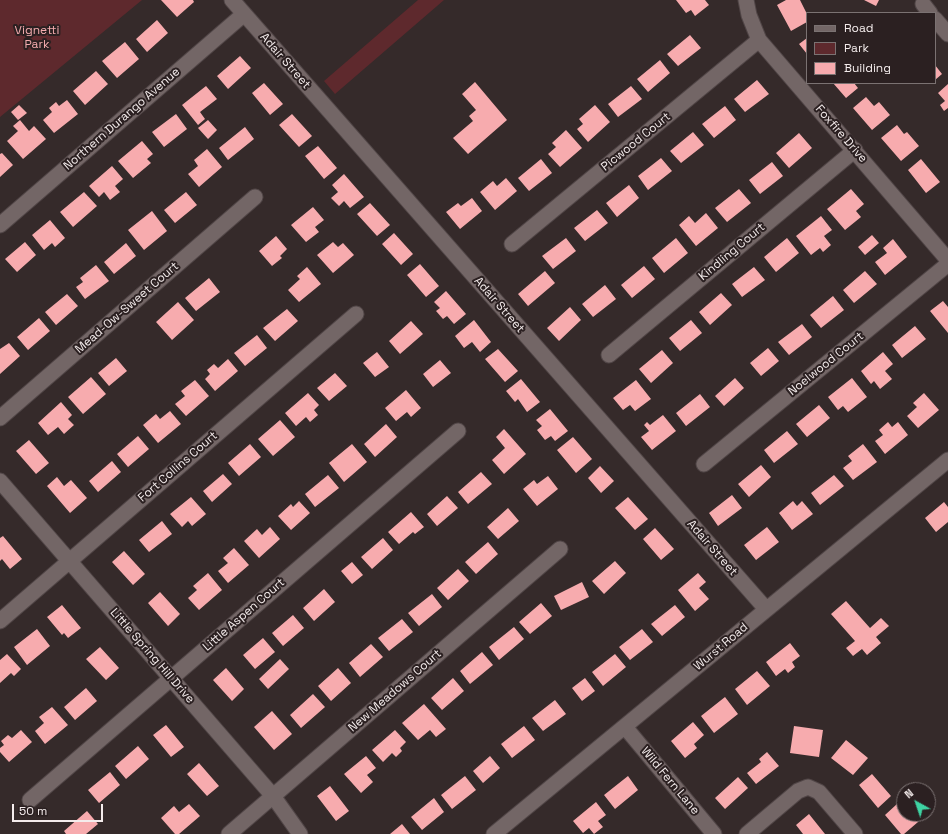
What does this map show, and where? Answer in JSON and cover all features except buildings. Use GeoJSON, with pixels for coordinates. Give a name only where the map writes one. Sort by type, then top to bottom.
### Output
{"type":"FeatureCollection","features":[{"type":"Feature","properties":{"kind":"street","name":"Adair Street"},"geometry":{"type":"LineString","coordinates":[[232,0],[766,609]]}},
{"type":"Feature","properties":{"kind":"street","name":"Foxfire Drive"},"geometry":{"type":"LineString","coordinates":[[746,0],[749,15],[760,40],[948,260]]}},
{"type":"Feature","properties":{"kind":"street","name":"Northern Durango Avenue"},"geometry":{"type":"LineString","coordinates":[[0,225],[244,14]]}},
{"type":"Feature","properties":{"kind":"street"},"geometry":{"type":"LineString","coordinates":[[936,20],[948,34]]}},
{"type":"Feature","properties":{"kind":"street","name":"Picwood Court"},"geometry":{"type":"LineString","coordinates":[[512,244],[760,40]]}},
{"type":"Feature","properties":{"kind":"street","name":"Kindling Court"},"geometry":{"type":"LineString","coordinates":[[609,355],[855,150]]}},
{"type":"Feature","properties":{"kind":"street","name":"Mead-Ow-Sweet Court"},"geometry":{"type":"LineString","coordinates":[[0,418],[254,197]]}},
{"type":"Feature","properties":{"kind":"street","name":"Noelwood Court"},"geometry":{"type":"LineString","coordinates":[[704,464],[948,264]]}},
{"type":"Feature","properties":{"kind":"street","name":"Fort Collins Court"},"geometry":{"type":"LineString","coordinates":[[0,621],[356,314]]}},
{"type":"Feature","properties":{"kind":"street","name":"Little Aspen Court"},"geometry":{"type":"LineString","coordinates":[[30,800],[458,431]]}},
{"type":"Feature","properties":{"kind":"street","name":"Wurst Road"},"geometry":{"type":"LineString","coordinates":[[494,834],[948,460]]}},
{"type":"Feature","properties":{"kind":"street","name":"Little Spring Hill Drive"},"geometry":{"type":"LineString","coordinates":[[0,481],[273,796],[300,834]]}},
{"type":"Feature","properties":{"kind":"street","name":"New Meadows Court"},"geometry":{"type":"LineString","coordinates":[[229,834],[560,549]]}},
{"type":"Feature","properties":{"kind":"street","name":"Wild Fern Lane"},"geometry":{"type":"LineString","coordinates":[[625,727],[714,834]]}},
{"type":"Feature","properties":{"kind":"street"},"geometry":{"type":"LineString","coordinates":[[747,834],[798,791],[808,787],[819,792],[855,834]]}},
{"type":"Feature","properties":{"kind":"green space","name":"Vignetti Park"},"geometry":{"type":"Polygon","coordinates":[[[0,0],[142,0],[0,117],[0,0]]]}},
{"type":"Feature","properties":{"kind":"green space"},"geometry":{"type":"Polygon","coordinates":[[[418,0],[444,0],[335,94],[324,81],[418,0]]]}}]}
